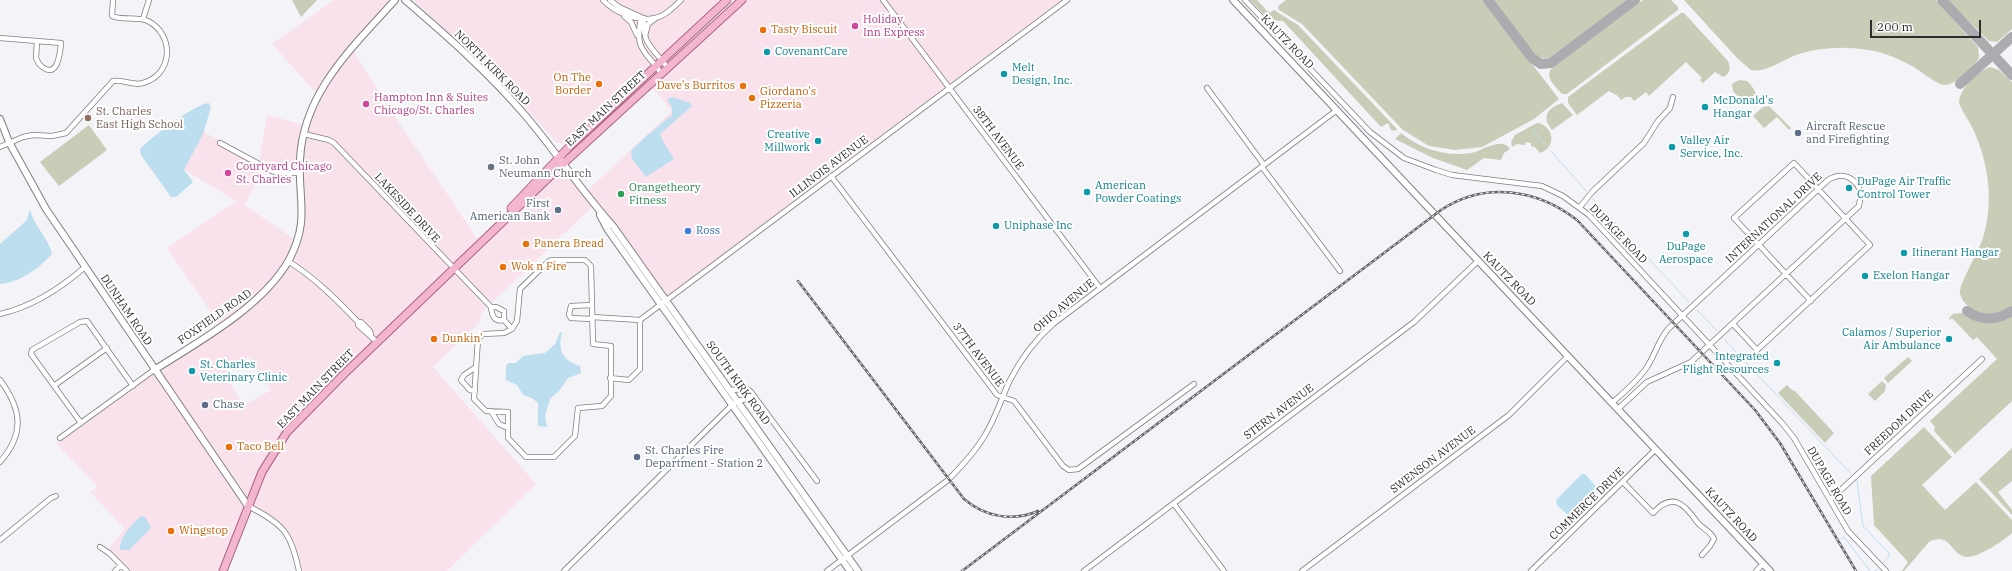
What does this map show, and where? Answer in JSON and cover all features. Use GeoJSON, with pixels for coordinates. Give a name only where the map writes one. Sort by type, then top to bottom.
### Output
{"type":"FeatureCollection","features":[{"type":"Feature","properties":{"kind":"main road","name":"EAST MAIN STREET"},"geometry":{"type":"LineString","coordinates":[[453,269],[559,157],[655,65],[727,0]]}},
{"type":"Feature","properties":{"kind":"main road","name":"EAST MAIN STREET"},"geometry":{"type":"LineString","coordinates":[[223,571],[262,472],[288,432],[377,342],[564,163],[667,67],[742,0]]}},
{"type":"Feature","properties":{"kind":"street"},"geometry":{"type":"LineString","coordinates":[[0,147],[9,142],[33,135],[52,136],[66,133],[110,84],[117,80],[134,84],[144,83],[153,78],[164,65],[167,49],[163,34],[157,27],[143,19],[112,16],[113,0]]}},
{"type":"Feature","properties":{"kind":"street"},"geometry":{"type":"LineString","coordinates":[[143,19],[149,0]]}},
{"type":"Feature","properties":{"kind":"street","name":"FOXFIELD ROAD"},"geometry":{"type":"LineString","coordinates":[[60,438],[154,370],[249,306],[268,288],[288,260],[298,241],[302,221],[300,173],[304,134],[312,107],[326,80],[338,63],[395,0]]}},
{"type":"Feature","properties":{"kind":"street","name":"NORTH KIRK ROAD"},"geometry":{"type":"LineString","coordinates":[[405,0],[452,40],[486,74],[524,114],[559,157]]}},
{"type":"Feature","properties":{"kind":"street"},"geometry":{"type":"LineString","coordinates":[[603,0],[631,22],[644,52],[661,73]]}},
{"type":"Feature","properties":{"kind":"street"},"geometry":{"type":"LineString","coordinates":[[610,0],[619,7],[642,17]]}},
{"type":"Feature","properties":{"kind":"street"},"geometry":{"type":"LineString","coordinates":[[645,36],[648,24],[667,12],[681,0]]}},
{"type":"Feature","properties":{"kind":"street","name":"38TH AVENUE"},"geometry":{"type":"LineString","coordinates":[[883,0],[1100,288]]}},
{"type":"Feature","properties":{"kind":"street","name":"ILLINOIS AVENUE"},"geometry":{"type":"LineString","coordinates":[[640,320],[1067,0]]}},
{"type":"Feature","properties":{"kind":"street","name":"KAUTZ ROAD"},"geometry":{"type":"LineString","coordinates":[[1233,0],[1770,571]]}},
{"type":"Feature","properties":{"kind":"street","name":"DUPAGE ROAD"},"geometry":{"type":"LineString","coordinates":[[1245,0],[1370,132],[1404,158],[1452,175],[1542,186],[1580,207],[1710,345],[1790,433],[1848,531],[1886,571]]}},
{"type":"Feature","properties":{"kind":"street"},"geometry":{"type":"LineString","coordinates":[[622,14],[656,18]]}},
{"type":"Feature","properties":{"kind":"street"},"geometry":{"type":"LineString","coordinates":[[642,17],[643,34],[650,47],[667,67]]}},
{"type":"Feature","properties":{"kind":"street"},"geometry":{"type":"LineString","coordinates":[[638,37],[642,17]]}},
{"type":"Feature","properties":{"kind":"street"},"geometry":{"type":"LineString","coordinates":[[0,38],[37,41],[61,43],[59,62],[54,68],[48,69],[41,67],[36,61],[37,41]]}},
{"type":"Feature","properties":{"kind":"street"},"geometry":{"type":"LineString","coordinates":[[1207,88],[1340,271]]}},
{"type":"Feature","properties":{"kind":"street"},"geometry":{"type":"LineString","coordinates":[[1580,207],[1592,192],[1644,143],[1658,121],[1670,108],[1673,97]]}},
{"type":"Feature","properties":{"kind":"street","name":"OHIO AVENUE"},"geometry":{"type":"LineString","coordinates":[[828,571],[948,480],[965,463],[985,435],[1015,371],[1034,343],[1053,324],[1337,110]]}},
{"type":"Feature","properties":{"kind":"street","name":"DUNHAM ROAD"},"geometry":{"type":"LineString","coordinates":[[0,119],[9,142],[46,209],[154,370],[248,506]]}},
{"type":"Feature","properties":{"kind":"street","name":"LAKESIDE DRIVE"},"geometry":{"type":"LineString","coordinates":[[304,134],[329,140],[334,143],[491,307],[494,318],[504,320]]}},
{"type":"Feature","properties":{"kind":"street"},"geometry":{"type":"LineString","coordinates":[[220,143],[272,171],[279,173],[300,173]]}},
{"type":"Feature","properties":{"kind":"street","name":"SOUTH KIRK ROAD"},"geometry":{"type":"LineString","coordinates":[[559,157],[598,210],[613,226],[858,571]]}},
{"type":"Feature","properties":{"kind":"street"},"geometry":{"type":"LineString","coordinates":[[1733,324],[1757,350],[1811,301],[1870,245],[1794,163],[1734,218],[1811,301]]}},
{"type":"Feature","properties":{"kind":"street","name":"INTERNATIONAL DRIVE"},"geometry":{"type":"LineString","coordinates":[[1612,403],[1643,373],[1661,338],[1819,189],[1835,176],[1844,175],[1853,180],[1860,189],[1859,206],[1710,345],[1684,366],[1647,382],[1618,409]]}},
{"type":"Feature","properties":{"kind":"street","name":"37TH AVENUE"},"geometry":{"type":"LineString","coordinates":[[831,176],[997,395],[1014,401],[1063,466],[1069,470],[1078,469],[1194,384]]}},
{"type":"Feature","properties":{"kind":"street","name":"SOUTH KIRK ROAD"},"geometry":{"type":"LineString","coordinates":[[598,210],[608,230],[660,305],[850,571]]}},
{"type":"Feature","properties":{"kind":"street"},"geometry":{"type":"LineString","coordinates":[[288,260],[308,273],[326,289],[358,322],[361,322],[370,331],[370,335],[377,342]]}},
{"type":"Feature","properties":{"kind":"street"},"geometry":{"type":"LineString","coordinates":[[585,260],[589,263],[592,305],[593,344],[611,346],[611,396],[602,406],[596,408],[578,408],[575,436],[554,457],[526,457],[508,438],[508,412],[486,411],[474,399],[478,339],[483,334],[504,333],[512,329],[517,321],[520,289],[549,261],[585,260]]}},
{"type":"Feature","properties":{"kind":"street","name":"STERN AVENUE"},"geometry":{"type":"LineString","coordinates":[[1084,571],[1414,322],[1478,261]]}},
{"type":"Feature","properties":{"kind":"street"},"geometry":{"type":"LineString","coordinates":[[0,314],[36,301],[85,267]]}},
{"type":"Feature","properties":{"kind":"street"},"geometry":{"type":"LineString","coordinates":[[592,305],[571,306],[569,315],[571,318],[640,320],[640,369],[629,380],[610,378]]}},
{"type":"Feature","properties":{"kind":"street","name":"LAKESIDE DRIVE"},"geometry":{"type":"LineString","coordinates":[[491,307],[496,307],[504,311],[504,320],[512,329]]}},
{"type":"Feature","properties":{"kind":"street"},"geometry":{"type":"LineString","coordinates":[[81,423],[55,385],[31,354],[32,350],[83,321],[87,321],[132,386]]}},
{"type":"Feature","properties":{"kind":"street"},"geometry":{"type":"LineString","coordinates":[[55,385],[107,348]]}},
{"type":"Feature","properties":{"kind":"street","name":"SWENSON AVENUE"},"geometry":{"type":"LineString","coordinates":[[1302,571],[1509,415],[1568,356]]}},
{"type":"Feature","properties":{"kind":"street","name":"FREEDOM DRIVE"},"geometry":{"type":"LineString","coordinates":[[1830,500],[1982,359]]}},
{"type":"Feature","properties":{"kind":"street"},"geometry":{"type":"LineString","coordinates":[[475,391],[470,390],[461,380],[464,375],[476,367]]}},
{"type":"Feature","properties":{"kind":"street"},"geometry":{"type":"LineString","coordinates":[[0,380],[14,398],[18,421],[12,447],[0,462]]}},
{"type":"Feature","properties":{"kind":"street"},"geometry":{"type":"LineString","coordinates":[[730,390],[747,389],[755,397],[817,481]]}},
{"type":"Feature","properties":{"kind":"street"},"geometry":{"type":"LineString","coordinates":[[564,571],[732,405],[738,400],[755,397]]}},
{"type":"Feature","properties":{"kind":"street"},"geometry":{"type":"LineString","coordinates":[[492,411],[499,424],[508,428]]}},
{"type":"Feature","properties":{"kind":"street","name":"COMMERCE DRIVE"},"geometry":{"type":"LineString","coordinates":[[1531,571],[1656,449]]}},
{"type":"Feature","properties":{"kind":"street"},"geometry":{"type":"LineString","coordinates":[[1623,482],[1652,513],[1659,506],[1669,502],[1680,503],[1688,508],[1697,522],[1712,534],[1714,539],[1702,555]]}},
{"type":"Feature","properties":{"kind":"street"},"geometry":{"type":"LineString","coordinates":[[0,540],[51,498],[56,496]]}},
{"type":"Feature","properties":{"kind":"street"},"geometry":{"type":"LineString","coordinates":[[1174,504],[1224,571]]}},
{"type":"Feature","properties":{"kind":"street"},"geometry":{"type":"LineString","coordinates":[[248,506],[272,518],[281,526],[293,547],[299,571]]}},
{"type":"Feature","properties":{"kind":"street"},"geometry":{"type":"LineString","coordinates":[[100,547],[109,553],[127,571]]}},
{"type":"Feature","properties":{"kind":"street"},"geometry":{"type":"LineString","coordinates":[[1756,571],[1763,564]]}},
{"type":"Feature","properties":{"kind":"street"},"geometry":{"type":"LineString","coordinates":[[115,571],[121,565]]}},
{"type":"Feature","properties":{"kind":"shaded area"},"geometry":{"type":"Polygon","coordinates":[[[334,0],[391,0],[326,75],[316,93],[272,44],[334,0]]]}},
{"type":"Feature","properties":{"kind":"shaded area"},"geometry":{"type":"Polygon","coordinates":[[[413,0],[720,0],[568,143],[564,144],[556,142],[504,83],[413,0]]]}},
{"type":"Feature","properties":{"kind":"shaded area"},"geometry":{"type":"Polygon","coordinates":[[[745,0],[880,0],[946,87],[666,298],[587,191],[672,111],[650,85],[745,0]]]}},
{"type":"Feature","properties":{"kind":"shaded area"},"geometry":{"type":"Polygon","coordinates":[[[885,0],[1064,0],[949,85],[885,0]]]}},
{"type":"Feature","properties":{"kind":"shaded area"},"geometry":{"type":"Polygon","coordinates":[[[352,49],[395,117],[478,240],[452,266],[367,181],[451,269],[377,340],[319,279],[291,259],[302,236],[305,219],[302,159],[306,133],[313,108],[324,86],[352,49]]]}},
{"type":"Feature","properties":{"kind":"shaded area"},"geometry":{"type":"Polygon","coordinates":[[[267,115],[304,125],[299,175],[278,175],[264,169],[244,205],[296,240],[287,259],[257,297],[220,325],[167,248],[236,201],[180,167],[201,130],[259,163],[267,115]]]}},
{"type":"Feature","properties":{"kind":"shaded area"},"geometry":{"type":"Polygon","coordinates":[[[564,166],[592,207],[482,312],[479,323],[433,367],[536,484],[447,571],[301,571],[295,546],[282,525],[273,516],[248,506],[264,473],[290,433],[355,366],[564,166]]]}},
{"type":"Feature","properties":{"kind":"shaded area"},"geometry":{"type":"Polygon","coordinates":[[[288,262],[324,289],[375,341],[286,431],[248,503],[157,370],[245,312],[288,262]],[[249,357],[224,375],[244,405],[271,390],[249,357]]]}},
{"type":"Feature","properties":{"kind":"shaded area"},"geometry":{"type":"Polygon","coordinates":[[[154,373],[246,506],[221,571],[129,571],[108,549],[125,529],[90,492],[98,487],[56,443],[154,373]]]}},
{"type":"Feature","properties":{"kind":"green space"},"geometry":{"type":"Polygon","coordinates":[[[292,0],[317,0],[301,17],[292,0]]]}},
{"type":"Feature","properties":{"kind":"green space"},"geometry":{"type":"Polygon","coordinates":[[[1250,0],[1257,0],[1269,13],[1274,10],[1298,25],[1397,129],[1395,131],[1391,130],[1388,123],[1381,127],[1283,21],[1269,20],[1250,0]]]}},
{"type":"Feature","properties":{"kind":"green space"},"geometry":{"type":"Polygon","coordinates":[[[1286,0],[1483,0],[1559,99],[1534,119],[1482,147],[1455,150],[1429,146],[1403,130],[1302,24],[1279,10],[1278,6],[1286,0]]]}},
{"type":"Feature","properties":{"kind":"green space"},"geometry":{"type":"Polygon","coordinates":[[[1494,0],[1628,0],[1549,58],[1543,58],[1538,57],[1494,0]]]}},
{"type":"Feature","properties":{"kind":"green space"},"geometry":{"type":"Polygon","coordinates":[[[1643,0],[1671,0],[1678,7],[1678,10],[1567,94],[1562,94],[1551,81],[1549,75],[1552,68],[1643,0]]]}},
{"type":"Feature","properties":{"kind":"green space"},"geometry":{"type":"Polygon","coordinates":[[[1684,0],[1936,0],[1978,47],[1979,58],[1959,79],[1944,85],[1936,82],[1912,66],[1883,53],[1851,48],[1833,48],[1807,52],[1793,56],[1769,68],[1751,70],[1737,58],[1684,0]]]}},
{"type":"Feature","properties":{"kind":"green space"},"geometry":{"type":"Polygon","coordinates":[[[1947,0],[2012,0],[2012,29],[1997,42],[1989,41],[1947,0]]]}},
{"type":"Feature","properties":{"kind":"green space"},"geometry":{"type":"Polygon","coordinates":[[[1681,13],[1684,13],[1728,61],[1730,68],[1727,74],[1723,77],[1715,72],[1703,83],[1700,80],[1702,78],[1686,62],[1649,96],[1646,92],[1634,101],[1631,97],[1626,97],[1621,100],[1618,96],[1609,91],[1577,115],[1568,103],[1568,97],[1681,13]]]}},
{"type":"Feature","properties":{"kind":"green space"},"geometry":{"type":"Polygon","coordinates":[[[1990,67],[1999,70],[2012,82],[2012,306],[1995,313],[1984,314],[1978,313],[1968,306],[1962,299],[1960,293],[1962,283],[1983,238],[1989,197],[1983,156],[1973,129],[1959,103],[1965,87],[1974,77],[1990,67]]]}},
{"type":"Feature","properties":{"kind":"green space"},"geometry":{"type":"Polygon","coordinates":[[[1739,80],[1747,81],[1754,89],[1756,97],[1753,104],[1745,104],[1733,91],[1732,84],[1739,80]]]}},
{"type":"Feature","properties":{"kind":"green space"},"geometry":{"type":"Polygon","coordinates":[[[1562,103],[1573,115],[1552,130],[1547,121],[1547,114],[1552,108],[1562,103]]]}},
{"type":"Feature","properties":{"kind":"green space"},"geometry":{"type":"Polygon","coordinates":[[[1769,106],[1791,128],[1789,130],[1777,117],[1764,128],[1753,116],[1763,107],[1769,106]]]}},
{"type":"Feature","properties":{"kind":"green space"},"geometry":{"type":"Polygon","coordinates":[[[1537,123],[1547,128],[1550,132],[1551,141],[1546,150],[1540,153],[1535,147],[1531,146],[1531,143],[1526,142],[1525,145],[1517,144],[1512,147],[1511,142],[1515,135],[1537,123]]]}},
{"type":"Feature","properties":{"kind":"green space"},"geometry":{"type":"Polygon","coordinates":[[[89,125],[107,150],[59,186],[40,162],[89,125]]]}},
{"type":"Feature","properties":{"kind":"green space"},"geometry":{"type":"Polygon","coordinates":[[[1401,133],[1425,147],[1443,153],[1471,153],[1497,144],[1506,145],[1510,149],[1504,153],[1501,160],[1484,158],[1467,170],[1433,158],[1395,139],[1401,133]]]}},
{"type":"Feature","properties":{"kind":"green space"},"geometry":{"type":"Polygon","coordinates":[[[1962,313],[1975,320],[1986,323],[1998,322],[2012,316],[2012,401],[1955,454],[1934,431],[1935,427],[1930,421],[1997,359],[1977,337],[1973,340],[1952,318],[1950,320],[1949,318],[1953,314],[1962,313]]]}},
{"type":"Feature","properties":{"kind":"green space"},"geometry":{"type":"Polygon","coordinates":[[[1908,357],[1912,361],[1888,383],[1884,378],[1908,357]]]}},
{"type":"Feature","properties":{"kind":"green space"},"geometry":{"type":"Polygon","coordinates":[[[1882,381],[1886,385],[1885,391],[1875,401],[1868,394],[1882,381]]]}},
{"type":"Feature","properties":{"kind":"green space"},"geometry":{"type":"Polygon","coordinates":[[[1787,385],[1793,391],[1794,390],[1834,433],[1825,443],[1778,393],[1787,385]]]}},
{"type":"Feature","properties":{"kind":"green space"},"geometry":{"type":"Polygon","coordinates":[[[1924,427],[1952,457],[1922,485],[1945,510],[1976,482],[2012,520],[2012,533],[1990,548],[1971,557],[1966,557],[1956,552],[1946,541],[1936,539],[1929,542],[1904,571],[1902,571],[1908,562],[1874,525],[1871,476],[1924,427]]]}},
{"type":"Feature","properties":{"kind":"green space"},"geometry":{"type":"Polygon","coordinates":[[[2012,448],[2012,481],[1998,492],[2012,510],[2012,515],[1979,479],[2012,448]]]}},
{"type":"Feature","properties":{"kind":"water"},"geometry":{"type":"Polygon","coordinates":[[[672,97],[690,103],[692,106],[660,134],[674,159],[646,177],[632,159],[631,151],[672,115],[672,108],[667,99],[672,97]]]}},
{"type":"Feature","properties":{"kind":"water"},"geometry":{"type":"Polygon","coordinates":[[[209,103],[211,107],[203,134],[184,170],[193,182],[176,197],[171,197],[141,155],[140,149],[162,130],[184,115],[209,103]]]}},
{"type":"Feature","properties":{"kind":"water"},"geometry":{"type":"Polygon","coordinates":[[[30,209],[34,220],[52,254],[29,274],[15,281],[0,284],[0,244],[27,220],[30,209]]]}},
{"type":"Feature","properties":{"kind":"water"},"geometry":{"type":"Polygon","coordinates":[[[560,332],[562,333],[560,345],[563,354],[574,364],[580,366],[581,373],[568,378],[559,391],[550,399],[545,416],[547,427],[538,426],[538,403],[532,398],[523,395],[517,385],[506,380],[506,366],[508,363],[516,363],[523,356],[545,353],[555,344],[560,332]]]}},
{"type":"Feature","properties":{"kind":"water"},"geometry":{"type":"Polygon","coordinates":[[[1582,474],[1585,474],[1599,490],[1575,514],[1570,517],[1557,505],[1556,500],[1582,474]]]}},
{"type":"Feature","properties":{"kind":"water"},"geometry":{"type":"Polygon","coordinates":[[[141,516],[145,517],[151,527],[129,550],[120,550],[120,545],[124,536],[130,527],[141,516]]]}},
{"type":"Feature","properties":{"kind":"waterway"},"geometry":{"type":"LineString","coordinates":[[1532,128],[1547,147]]}},
{"type":"Feature","properties":{"kind":"waterway"},"geometry":{"type":"LineString","coordinates":[[1551,151],[1586,191]]}},
{"type":"Feature","properties":{"kind":"waterway"},"geometry":{"type":"LineString","coordinates":[[1592,198],[1689,302]]}},
{"type":"Feature","properties":{"kind":"waterway"},"geometry":{"type":"LineString","coordinates":[[1697,310],[1717,331]]}},
{"type":"Feature","properties":{"kind":"waterway"},"geometry":{"type":"LineString","coordinates":[[1725,340],[1850,473]]}},
{"type":"Feature","properties":{"kind":"waterway"},"geometry":{"type":"LineString","coordinates":[[1857,481],[1863,526],[1889,553],[1889,556],[1884,562]]}},
{"type":"Feature","properties":{"kind":"waterway"},"geometry":{"type":"LineString","coordinates":[[1841,539],[1844,537],[1870,571]]}},
{"type":"Feature","properties":{"kind":"taxiway"},"geometry":{"type":"LineString","coordinates":[[1488,0],[1532,58],[1541,64],[1551,63],[1635,0]]}},
{"type":"Feature","properties":{"kind":"taxiway"},"geometry":{"type":"LineString","coordinates":[[1942,0],[2012,75]]}},
{"type":"Feature","properties":{"kind":"taxiway"},"geometry":{"type":"LineString","coordinates":[[1960,84],[2012,37]]}},
{"type":"Feature","properties":{"kind":"taxiway"},"geometry":{"type":"LineString","coordinates":[[1967,311],[1973,315],[1984,318],[1995,318],[2012,311]]}},
{"type":"Feature","properties":{"kind":"railway"},"geometry":{"type":"LineString","coordinates":[[962,571],[1441,210],[1458,201],[1475,195],[1493,192],[1510,192],[1545,201],[1561,209],[1577,220],[1755,410],[1780,443],[1856,571]]}},
{"type":"Feature","properties":{"kind":"railway"},"geometry":{"type":"LineString","coordinates":[[798,281],[964,499],[981,510],[1000,516],[1019,516],[1038,511]]}},
{"type":"Feature","properties":{"kind":"place","name":"Holiday Inn Express"},"geometry":{"type":"Point","coordinates":[855,26]}},
{"type":"Feature","properties":{"kind":"place","name":"Tasty Biscuit"},"geometry":{"type":"Point","coordinates":[763,30]}},
{"type":"Feature","properties":{"kind":"place","name":"CovenantCare"},"geometry":{"type":"Point","coordinates":[767,52]}},
{"type":"Feature","properties":{"kind":"place","name":"Melt Design, Inc."},"geometry":{"type":"Point","coordinates":[1004,74]}},
{"type":"Feature","properties":{"kind":"place","name":"On The Border"},"geometry":{"type":"Point","coordinates":[599,84]}},
{"type":"Feature","properties":{"kind":"place","name":"Dave's Burritos"},"geometry":{"type":"Point","coordinates":[743,86]}},
{"type":"Feature","properties":{"kind":"place","name":"Giordano's Pizzeria"},"geometry":{"type":"Point","coordinates":[752,98]}},
{"type":"Feature","properties":{"kind":"place","name":"Hampton Inn & Suites Chicago/St. Charles"},"geometry":{"type":"Point","coordinates":[366,104]}},
{"type":"Feature","properties":{"kind":"place","name":"McDonald's Hangar"},"geometry":{"type":"Point","coordinates":[1705,107]}},
{"type":"Feature","properties":{"kind":"place","name":"St. Charles East High School"},"geometry":{"type":"Point","coordinates":[88,118]}},
{"type":"Feature","properties":{"kind":"place","name":"Aircraft Rescue and Firefighting"},"geometry":{"type":"Point","coordinates":[1798,133]}},
{"type":"Feature","properties":{"kind":"place","name":"Creative Millwork"},"geometry":{"type":"Point","coordinates":[818,141]}},
{"type":"Feature","properties":{"kind":"place","name":"Valley Air Service, Inc."},"geometry":{"type":"Point","coordinates":[1672,147]}},
{"type":"Feature","properties":{"kind":"place","name":"St. John Neumann Church"},"geometry":{"type":"Point","coordinates":[491,167]}},
{"type":"Feature","properties":{"kind":"place","name":"Courtyard Chicago St. Charles"},"geometry":{"type":"Point","coordinates":[228,173]}},
{"type":"Feature","properties":{"kind":"place","name":"DuPage Air Traffic Control Tower"},"geometry":{"type":"Point","coordinates":[1849,188]}},
{"type":"Feature","properties":{"kind":"place","name":"American Powder Coatings"},"geometry":{"type":"Point","coordinates":[1087,192]}},
{"type":"Feature","properties":{"kind":"place","name":"Orangetheory Fitness"},"geometry":{"type":"Point","coordinates":[621,194]}},
{"type":"Feature","properties":{"kind":"place","name":"First American Bank"},"geometry":{"type":"Point","coordinates":[558,210]}},
{"type":"Feature","properties":{"kind":"place","name":"Uniphase Inc"},"geometry":{"type":"Point","coordinates":[996,226]}},
{"type":"Feature","properties":{"kind":"place","name":"Ross"},"geometry":{"type":"Point","coordinates":[688,231]}},
{"type":"Feature","properties":{"kind":"place","name":"DuPage Aerospace"},"geometry":{"type":"Point","coordinates":[1686,234]}},
{"type":"Feature","properties":{"kind":"place","name":"Panera Bread"},"geometry":{"type":"Point","coordinates":[526,244]}},
{"type":"Feature","properties":{"kind":"place","name":"Itinerant Hangar"},"geometry":{"type":"Point","coordinates":[1904,253]}},
{"type":"Feature","properties":{"kind":"place","name":"Wok n Fire"},"geometry":{"type":"Point","coordinates":[503,267]}},
{"type":"Feature","properties":{"kind":"place","name":"Exelon Hangar"},"geometry":{"type":"Point","coordinates":[1865,276]}},
{"type":"Feature","properties":{"kind":"place","name":"Dunkin'"},"geometry":{"type":"Point","coordinates":[434,339]}},
{"type":"Feature","properties":{"kind":"place","name":"Calamos / Superior Air Ambulance"},"geometry":{"type":"Point","coordinates":[1949,339]}},
{"type":"Feature","properties":{"kind":"place","name":"Integrated Flight Resources"},"geometry":{"type":"Point","coordinates":[1777,363]}},
{"type":"Feature","properties":{"kind":"place","name":"St. Charles Veterinary Clinic"},"geometry":{"type":"Point","coordinates":[192,371]}},
{"type":"Feature","properties":{"kind":"place","name":"Chase"},"geometry":{"type":"Point","coordinates":[205,405]}},
{"type":"Feature","properties":{"kind":"place","name":"Taco Bell"},"geometry":{"type":"Point","coordinates":[229,447]}},
{"type":"Feature","properties":{"kind":"place","name":"St. Charles Fire Department - Station 2"},"geometry":{"type":"Point","coordinates":[637,457]}},
{"type":"Feature","properties":{"kind":"place","name":"Wingstop"},"geometry":{"type":"Point","coordinates":[171,531]}}]}
